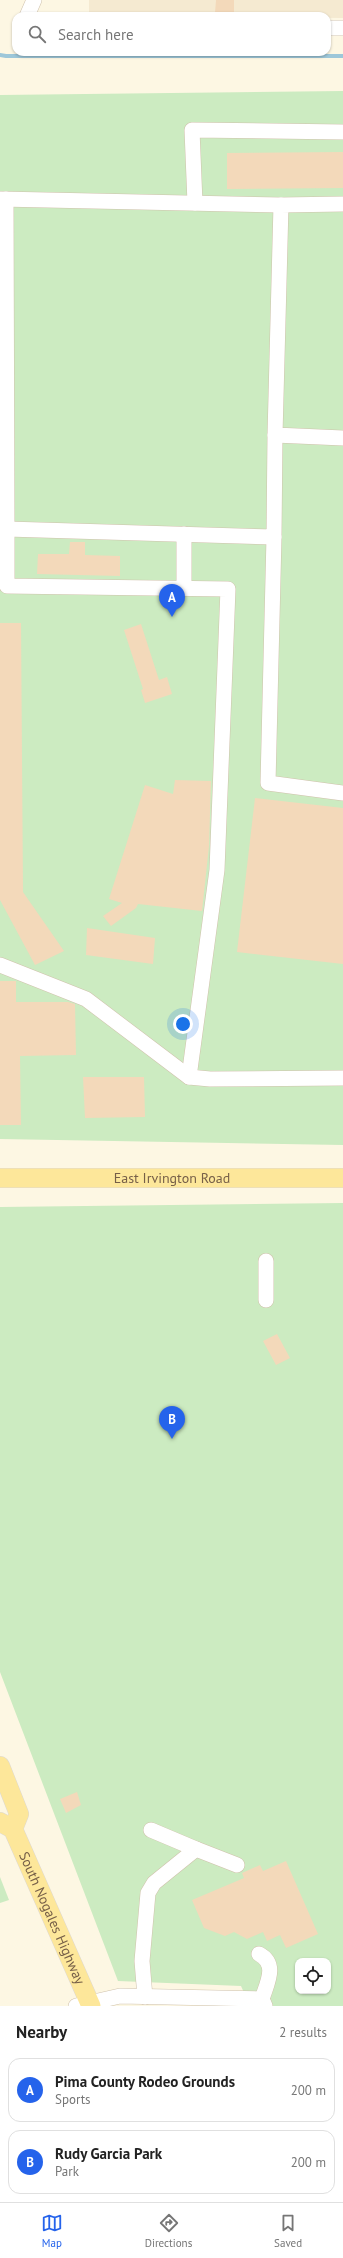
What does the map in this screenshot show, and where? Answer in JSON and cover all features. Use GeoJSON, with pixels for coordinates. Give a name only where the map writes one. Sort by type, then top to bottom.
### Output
{"type":"FeatureCollection","features":[{"type":"Feature","properties":{"kind":"main road","name":"East Irvington Road"},"geometry":{"type":"LineString","coordinates":[[0,1178],[343,1178]]}},
{"type":"Feature","properties":{"kind":"main road","name":"South Nogales Highway"},"geometry":{"type":"LineString","coordinates":[[0,1766],[18,1814],[7,1826],[85,2005]]}},
{"type":"Feature","properties":{"kind":"lane"},"geometry":{"type":"LineString","coordinates":[[29,12],[34,0]]}},
{"type":"Feature","properties":{"kind":"lane"},"geometry":{"type":"LineString","coordinates":[[331,28],[343,28]]}},
{"type":"Feature","properties":{"kind":"lane"},"geometry":{"type":"LineString","coordinates":[[195,203],[192,130],[343,132]]}},
{"type":"Feature","properties":{"kind":"lane"},"geometry":{"type":"LineString","coordinates":[[189,1077],[217,870],[228,589],[7,586],[5,523],[3,199],[281,205],[343,204]]}},
{"type":"Feature","properties":{"kind":"lane"},"geometry":{"type":"LineString","coordinates":[[281,205],[268,783],[343,793]]}},
{"type":"Feature","properties":{"kind":"lane"},"geometry":{"type":"LineString","coordinates":[[275,435],[343,438]]}},
{"type":"Feature","properties":{"kind":"lane"},"geometry":{"type":"LineString","coordinates":[[5,523],[184,534],[274,537]]}},
{"type":"Feature","properties":{"kind":"lane"},"geometry":{"type":"LineString","coordinates":[[184,534],[184,588]]}},
{"type":"Feature","properties":{"kind":"lane"},"geometry":{"type":"LineString","coordinates":[[0,965],[86,1000],[189,1077],[210,1079],[343,1078]]}},
{"type":"Feature","properties":{"kind":"lane"},"geometry":{"type":"LineString","coordinates":[[266,1261],[266,1300]]}},
{"type":"Feature","properties":{"kind":"lane"},"geometry":{"type":"LineString","coordinates":[[151,1830],[237,1865]]}},
{"type":"Feature","properties":{"kind":"lane"},"geometry":{"type":"LineString","coordinates":[[145,1997],[142,1961],[148,1893],[154,1884],[196,1849]]}},
{"type":"Feature","properties":{"kind":"lane"},"geometry":{"type":"LineString","coordinates":[[85,2005],[120,1996],[263,2003],[270,1972],[270,1964],[266,1957],[259,1954]]}},
{"type":"Feature","properties":{"kind":"shaded area"},"geometry":{"type":"Polygon","coordinates":[[[89,0],[343,0],[343,18],[331,18],[331,12],[89,12],[89,0]]]}},
{"type":"Feature","properties":{"kind":"green space"},"geometry":{"type":"Polygon","coordinates":[[[343,91],[343,1145],[0,1139],[0,95],[343,91]]]}},
{"type":"Feature","properties":{"kind":"green space"},"geometry":{"type":"Polygon","coordinates":[[[343,1203],[343,2006],[250,2006],[241,1986],[118,1981],[0,1672],[0,1207],[343,1203]]]}},
{"type":"Feature","properties":{"kind":"green space"},"geometry":{"type":"Polygon","coordinates":[[[0,1877],[9,1900],[0,1903],[0,1877]]]}},
{"type":"Feature","properties":{"kind":"building"},"geometry":{"type":"Polygon","coordinates":[[[216,0],[234,0],[234,12],[215,12],[216,0]]]}},
{"type":"Feature","properties":{"kind":"building"},"geometry":{"type":"Polygon","coordinates":[[[343,152],[343,188],[227,189],[227,153],[343,152]]]}},
{"type":"Feature","properties":{"kind":"building"},"geometry":{"type":"Polygon","coordinates":[[[70,542],[85,542],[85,555],[120,556],[120,576],[37,574],[38,554],[69,554],[70,542]]]}},
{"type":"Feature","properties":{"kind":"building"},"geometry":{"type":"Polygon","coordinates":[[[0,623],[21,623],[23,892],[64,951],[35,965],[0,900],[0,623]]]}},
{"type":"Feature","properties":{"kind":"building"},"geometry":{"type":"Polygon","coordinates":[[[141,624],[159,680],[167,677],[172,694],[145,703],[141,690],[143,689],[124,630],[141,624]]]}},
{"type":"Feature","properties":{"kind":"building"},"geometry":{"type":"Polygon","coordinates":[[[175,780],[211,781],[209,846],[202,911],[138,904],[136,908],[111,926],[103,916],[122,903],[109,899],[145,785],[173,794],[175,780]]]}},
{"type":"Feature","properties":{"kind":"building"},"geometry":{"type":"Polygon","coordinates":[[[255,798],[343,808],[343,964],[237,952],[255,798]]]}},
{"type":"Feature","properties":{"kind":"building"},"geometry":{"type":"Polygon","coordinates":[[[87,928],[155,938],[153,964],[86,955],[87,928]]]}},
{"type":"Feature","properties":{"kind":"building"},"geometry":{"type":"Polygon","coordinates":[[[0,981],[16,981],[16,1002],[68,1002],[75,1004],[76,1055],[20,1056],[21,1125],[0,1125],[0,981]]]}},
{"type":"Feature","properties":{"kind":"building"},"geometry":{"type":"Polygon","coordinates":[[[83,1077],[144,1077],[145,1117],[85,1118],[83,1077]]]}},
{"type":"Feature","properties":{"kind":"building"},"geometry":{"type":"Polygon","coordinates":[[[277,1334],[290,1358],[276,1365],[263,1341],[277,1334]]]}},
{"type":"Feature","properties":{"kind":"building"},"geometry":{"type":"Polygon","coordinates":[[[77,1792],[81,1805],[66,1813],[60,1799],[77,1792]]]}},
{"type":"Feature","properties":{"kind":"building"},"geometry":{"type":"Polygon","coordinates":[[[286,1861],[318,1934],[286,1948],[280,1935],[267,1941],[263,1932],[247,1939],[234,1932],[225,1936],[204,1928],[192,1900],[244,1878],[242,1873],[260,1865],[263,1871],[286,1861]]]}},
{"type":"Feature","properties":{"kind":"waterway"},"geometry":{"type":"LineString","coordinates":[[0,55],[343,56]]}},
{"type":"Feature","properties":{"kind":"place","name":"Pima County Rodeo Grounds"},"geometry":{"type":"Point","coordinates":[172,617]}},
{"type":"Feature","properties":{"kind":"place","name":"Rudy Garcia Park"},"geometry":{"type":"Point","coordinates":[172,1439]}}]}
